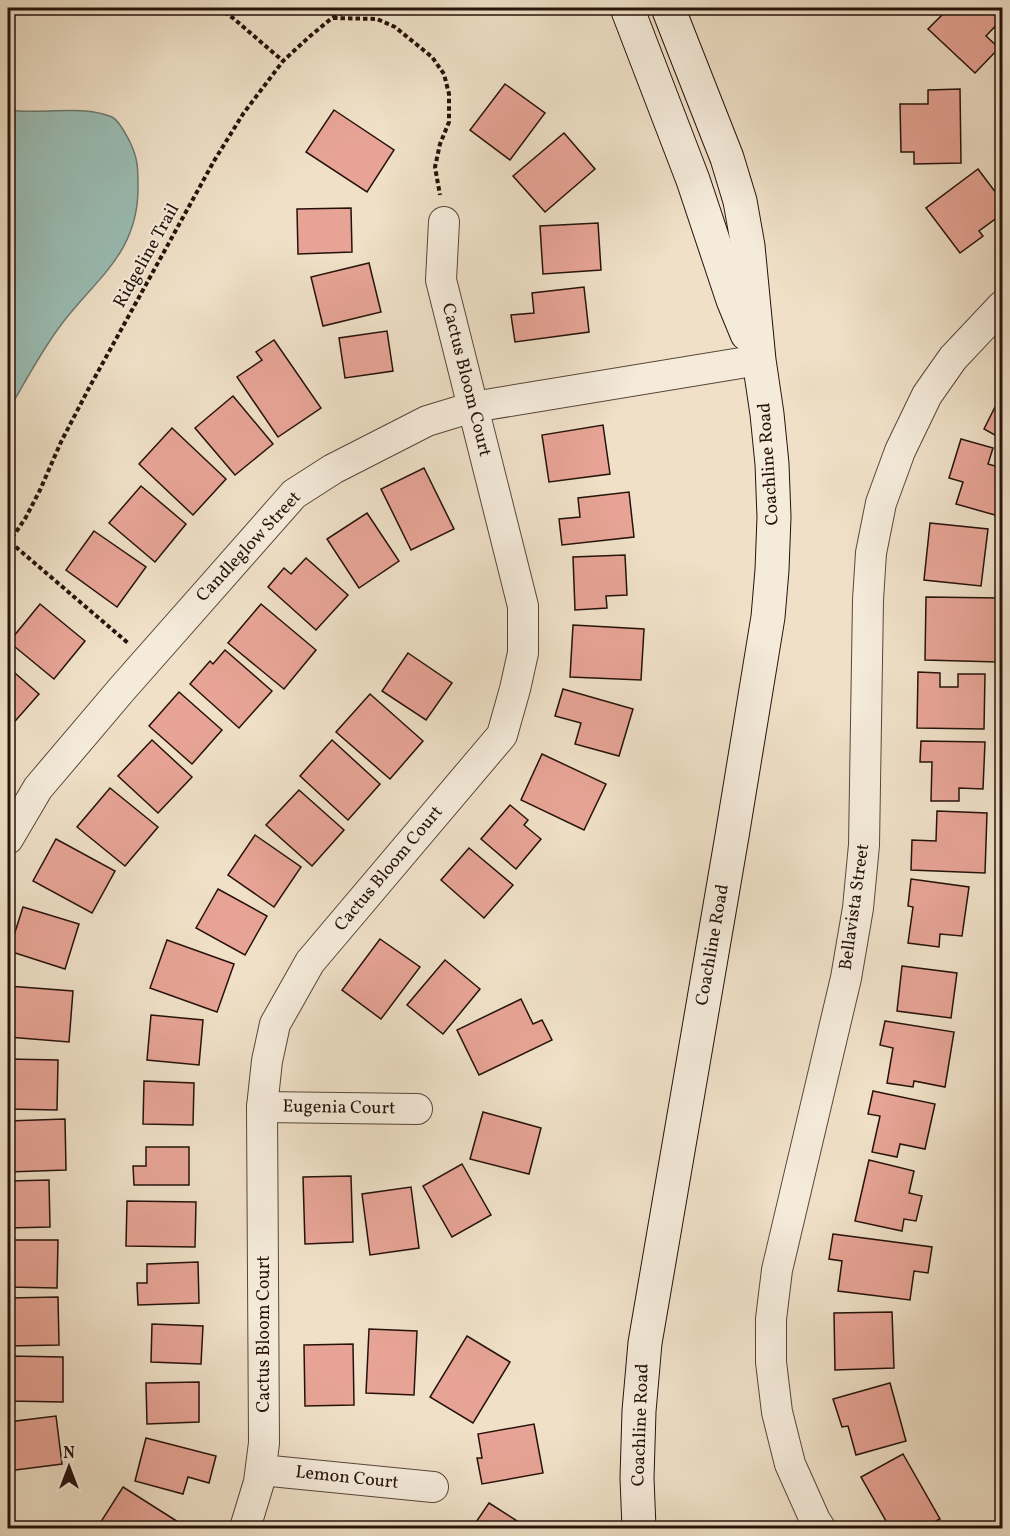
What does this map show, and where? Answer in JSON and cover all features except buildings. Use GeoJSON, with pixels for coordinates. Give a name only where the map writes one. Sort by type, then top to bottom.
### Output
{"type":"FeatureCollection","features":[{"type":"Feature","properties":{"kind":"main road","name":"Coachline Road"},"geometry":{"type":"LineString","coordinates":[[627,8],[693,180],[732,300],[759,360]]}},
{"type":"Feature","properties":{"kind":"main road","name":"Coachline Road"},"geometry":{"type":"LineString","coordinates":[[639,1528],[637,1478],[639,1411],[645,1343],[768,617],[774,507],[768,414],[759,360],[748,246],[740,201],[727,158],[669,8]]}},
{"type":"Feature","properties":{"kind":"street","name":"Cactus Bloom Court"},"geometry":{"type":"LineString","coordinates":[[245,1528],[260,1482],[264,1443],[262,1107],[267,1061],[275,1024],[310,962],[502,735],[523,653],[523,606],[441,280],[444,222]]}},
{"type":"Feature","properties":{"kind":"street","name":"Bellavista Street"},"geometry":{"type":"LineString","coordinates":[[820,1528],[790,1464],[777,1412],[771,1362],[771,1319],[777,1270],[846,978],[858,908],[864,845],[871,553],[881,503],[900,451],[927,395],[953,358],[1002,306]]}},
{"type":"Feature","properties":{"kind":"street","name":"Candleglow Street"},"geometry":{"type":"LineString","coordinates":[[8,839],[38,788],[148,659],[294,494],[333,469],[427,421],[473,407],[759,360]]}},
{"type":"Feature","properties":{"kind":"street","name":"Eugenia Court"},"geometry":{"type":"LineString","coordinates":[[262,1107],[417,1109]]}},
{"type":"Feature","properties":{"kind":"street","name":"Lemon Court"},"geometry":{"type":"LineString","coordinates":[[261,1470],[433,1487]]}},
{"type":"Feature","properties":{"kind":"path"},"geometry":{"type":"LineString","coordinates":[[218,8],[233,18],[283,62]]}},
{"type":"Feature","properties":{"kind":"path","name":"Ridgeline Trail"},"geometry":{"type":"LineString","coordinates":[[9,543],[40,490],[61,442],[89,388],[214,161],[243,114],[283,62],[332,18],[352,8]]}},
{"type":"Feature","properties":{"kind":"path"},"geometry":{"type":"LineString","coordinates":[[332,18],[377,19],[395,27],[432,57],[444,74],[449,94],[449,122],[440,144],[435,167],[444,222]]}},
{"type":"Feature","properties":{"kind":"path"},"geometry":{"type":"LineString","coordinates":[[9,543],[148,659]]}},
{"type":"Feature","properties":{"kind":"water"},"geometry":{"type":"Polygon","coordinates":[[[8,110],[74,110],[112,117],[120,125],[133,148],[137,164],[138,186],[131,231],[122,249],[112,265],[58,329],[8,411],[8,110]]]}}]}
